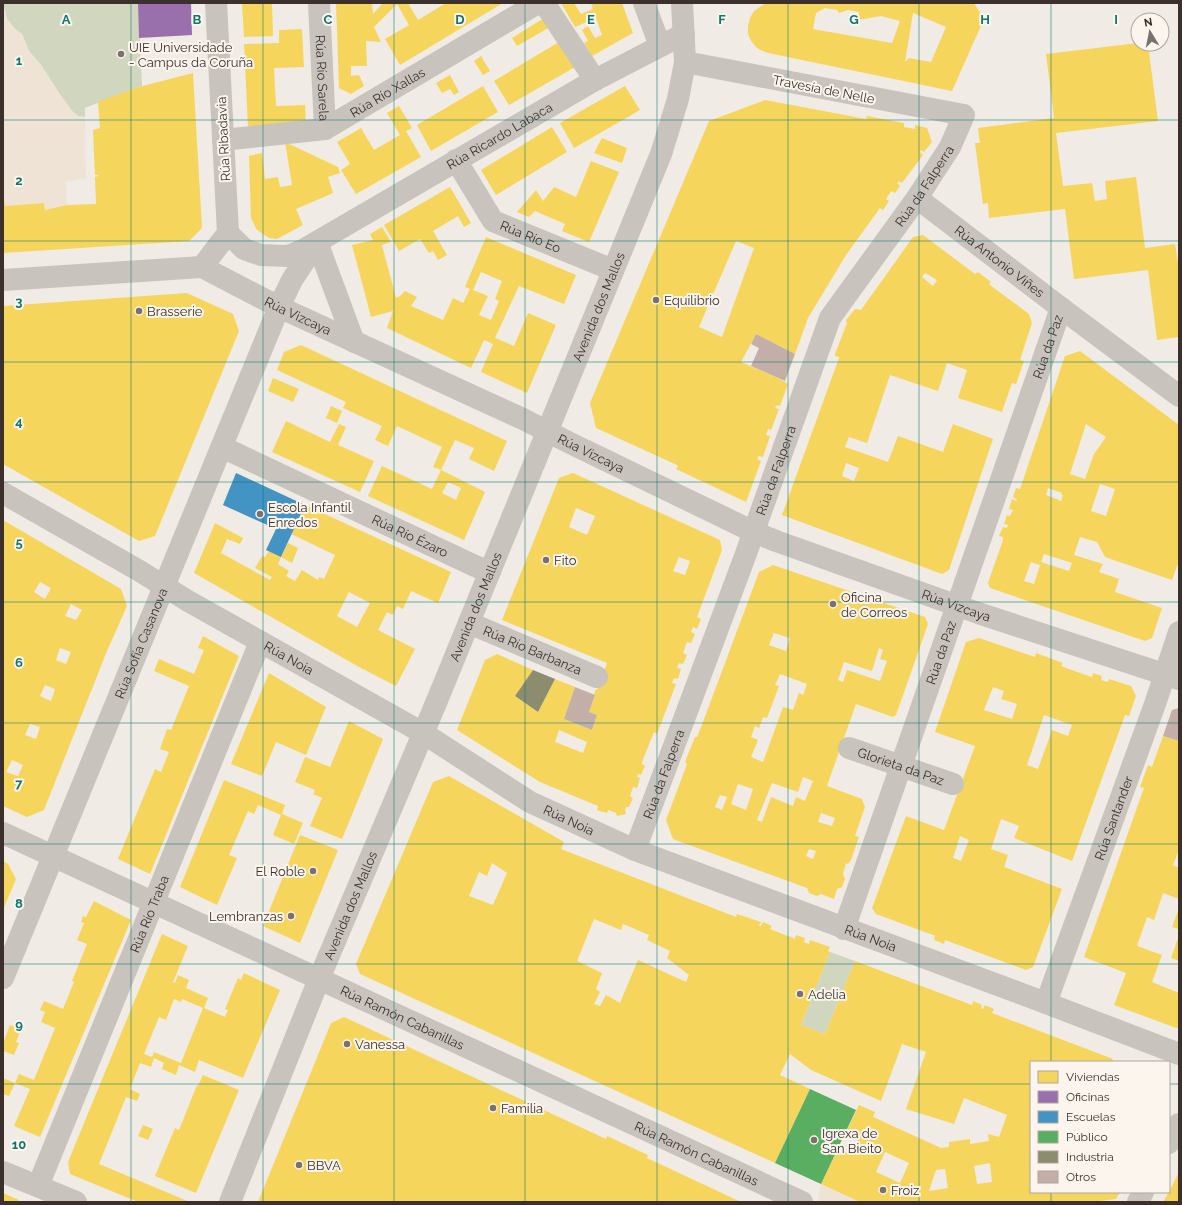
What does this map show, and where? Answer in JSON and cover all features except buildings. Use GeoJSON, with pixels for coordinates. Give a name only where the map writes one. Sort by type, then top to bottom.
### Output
{"type":"FeatureCollection","features":[{"type":"Feature","properties":{"kind":"street","name":"Rúa Ribadavia"},"geometry":{"type":"LineString","coordinates":[[216,3],[228,233]]}},
{"type":"Feature","properties":{"kind":"street","name":"Rúa Río Sarela"},"geometry":{"type":"LineString","coordinates":[[319,3],[325,129]]}},
{"type":"Feature","properties":{"kind":"street","name":"Rúa Río Xallas"},"geometry":{"type":"LineString","coordinates":[[223,140],[325,129],[538,3]]}},
{"type":"Feature","properties":{"kind":"street"},"geometry":{"type":"LineString","coordinates":[[544,3],[594,80]]}},
{"type":"Feature","properties":{"kind":"street"},"geometry":{"type":"LineString","coordinates":[[644,3],[660,46]]}},
{"type":"Feature","properties":{"kind":"street","name":"Avenida dos Mallos"},"geometry":{"type":"LineString","coordinates":[[230,1202],[319,979],[469,623],[660,154],[678,99],[685,62],[682,3]]}},
{"type":"Feature","properties":{"kind":"street","name":"Rúa Ricardo Labaca"},"geometry":{"type":"LineString","coordinates":[[228,233],[244,249],[261,255],[288,256],[303,250],[594,80],[684,34]]}},
{"type":"Feature","properties":{"kind":"street","name":"Travesía de Nelle"},"geometry":{"type":"LineString","coordinates":[[685,62],[964,116]]}},
{"type":"Feature","properties":{"kind":"street","name":"Rúa da Falperra"},"geometry":{"type":"LineString","coordinates":[[635,850],[754,532],[830,318],[916,198],[950,147],[964,116]]}},
{"type":"Feature","properties":{"kind":"street","name":"Rúa Río Eo"},"geometry":{"type":"LineString","coordinates":[[456,160],[493,221],[613,270]]}},
{"type":"Feature","properties":{"kind":"street","name":"Rúa Antonio Viñes"},"geometry":{"type":"LineString","coordinates":[[916,198],[1179,396]]}},
{"type":"Feature","properties":{"kind":"street"},"geometry":{"type":"LineString","coordinates":[[3,280],[202,266],[228,233]]}},
{"type":"Feature","properties":{"kind":"street"},"geometry":{"type":"LineString","coordinates":[[317,242],[354,342]]}},
{"type":"Feature","properties":{"kind":"street","name":"Rúa Ricardo Labaca"},"geometry":{"type":"LineString","coordinates":[[279,308],[292,280],[317,242]]}},
{"type":"Feature","properties":{"kind":"street","name":"Rúa Vizcaya"},"geometry":{"type":"LineString","coordinates":[[202,266],[279,308],[547,431],[570,444],[754,532],[958,606],[1172,677]]}},
{"type":"Feature","properties":{"kind":"street","name":"Rúa Sofía Casanova"},"geometry":{"type":"LineString","coordinates":[[3,978],[279,308]]}},
{"type":"Feature","properties":{"kind":"street","name":"Rúa da Paz"},"geometry":{"type":"LineString","coordinates":[[844,929],[1061,308]]}},
{"type":"Feature","properties":{"kind":"street","name":"Rúa Río Ézaro"},"geometry":{"type":"LineString","coordinates":[[222,447],[490,572]]}},
{"type":"Feature","properties":{"kind":"street","name":"Rúa Noia"},"geometry":{"type":"LineString","coordinates":[[3,493],[164,587],[423,734],[530,802],[635,850],[1179,1054]]}},
{"type":"Feature","properties":{"kind":"street","name":"Rúa Río Barbanza"},"geometry":{"type":"LineString","coordinates":[[469,623],[597,677]]}},
{"type":"Feature","properties":{"kind":"street","name":"Rúa Santander"},"geometry":{"type":"LineString","coordinates":[[1046,1003],[1172,677],[1179,632]]}},
{"type":"Feature","properties":{"kind":"street","name":"Rúa Río Traba"},"geometry":{"type":"LineString","coordinates":[[38,1186],[260,642]]}},
{"type":"Feature","properties":{"kind":"street","name":"Glorieta da Paz"},"geometry":{"type":"LineString","coordinates":[[849,748],[953,784]]}},
{"type":"Feature","properties":{"kind":"street","name":"Rúa Ramón Cabanillas"},"geometry":{"type":"LineString","coordinates":[[3,833],[802,1202]]}},
{"type":"Feature","properties":{"kind":"street"},"geometry":{"type":"LineString","coordinates":[[1170,1141],[1179,1124]]}},
{"type":"Feature","properties":{"kind":"street"},"geometry":{"type":"LineString","coordinates":[[3,1172],[76,1202]]}},
{"type":"Feature","properties":{"kind":"street"},"geometry":{"type":"LineString","coordinates":[[1138,1202],[1142,1193]]}},
{"type":"Feature","properties":{"kind":"green space","name":"UIE Universidade - Campus da Coruña"},"geometry":{"type":"Polygon","coordinates":[[[3,3],[138,3],[142,86],[85,108],[85,117],[78,116],[72,111],[41,65],[29,51],[22,34],[15,29],[7,19],[3,3]]]}},
{"type":"Feature","properties":{"kind":"green space"},"geometry":{"type":"Polygon","coordinates":[[[830,952],[855,961],[825,1034],[801,1025],[830,952]]]}},
{"type":"Feature","properties":{"kind":"shaded area"},"geometry":{"type":"Polygon","coordinates":[[[3,7],[7,19],[15,29],[22,34],[29,51],[41,65],[72,111],[78,116],[85,117],[86,178],[66,182],[67,205],[45,210],[44,203],[5,206],[3,191],[3,7]]]}},
{"type":"Feature","properties":{"kind":"shaded area"},"geometry":{"type":"Polygon","coordinates":[[[821,1184],[860,1202],[818,1202],[821,1184]]]}},
{"type":"Feature","properties":{"kind":"place","name":"UIE Universidade - Campus da Coruña"},"geometry":{"type":"Point","coordinates":[121,54]}},
{"type":"Feature","properties":{"kind":"place","name":"Equilibrio"},"geometry":{"type":"Point","coordinates":[656,300]}},
{"type":"Feature","properties":{"kind":"place","name":"Brasserie"},"geometry":{"type":"Point","coordinates":[139,311]}},
{"type":"Feature","properties":{"kind":"place","name":"Escola Infantil Enredos"},"geometry":{"type":"Point","coordinates":[260,514]}},
{"type":"Feature","properties":{"kind":"place","name":"Fito"},"geometry":{"type":"Point","coordinates":[546,560]}},
{"type":"Feature","properties":{"kind":"place","name":"Oficina de Correos"},"geometry":{"type":"Point","coordinates":[833,604]}},
{"type":"Feature","properties":{"kind":"place","name":"El Roble"},"geometry":{"type":"Point","coordinates":[313,871]}},
{"type":"Feature","properties":{"kind":"place","name":"Lembranzas"},"geometry":{"type":"Point","coordinates":[291,916]}},
{"type":"Feature","properties":{"kind":"place","name":"Adelia"},"geometry":{"type":"Point","coordinates":[800,994]}},
{"type":"Feature","properties":{"kind":"place","name":"Vanessa"},"geometry":{"type":"Point","coordinates":[347,1044]}},
{"type":"Feature","properties":{"kind":"place","name":"Familia"},"geometry":{"type":"Point","coordinates":[493,1108]}},
{"type":"Feature","properties":{"kind":"place","name":"Igrexa de San Bieito"},"geometry":{"type":"Point","coordinates":[814,1140]}},
{"type":"Feature","properties":{"kind":"place","name":"BBVA"},"geometry":{"type":"Point","coordinates":[299,1165]}},
{"type":"Feature","properties":{"kind":"place","name":"Froiz"},"geometry":{"type":"Point","coordinates":[883,1190]}}]}
